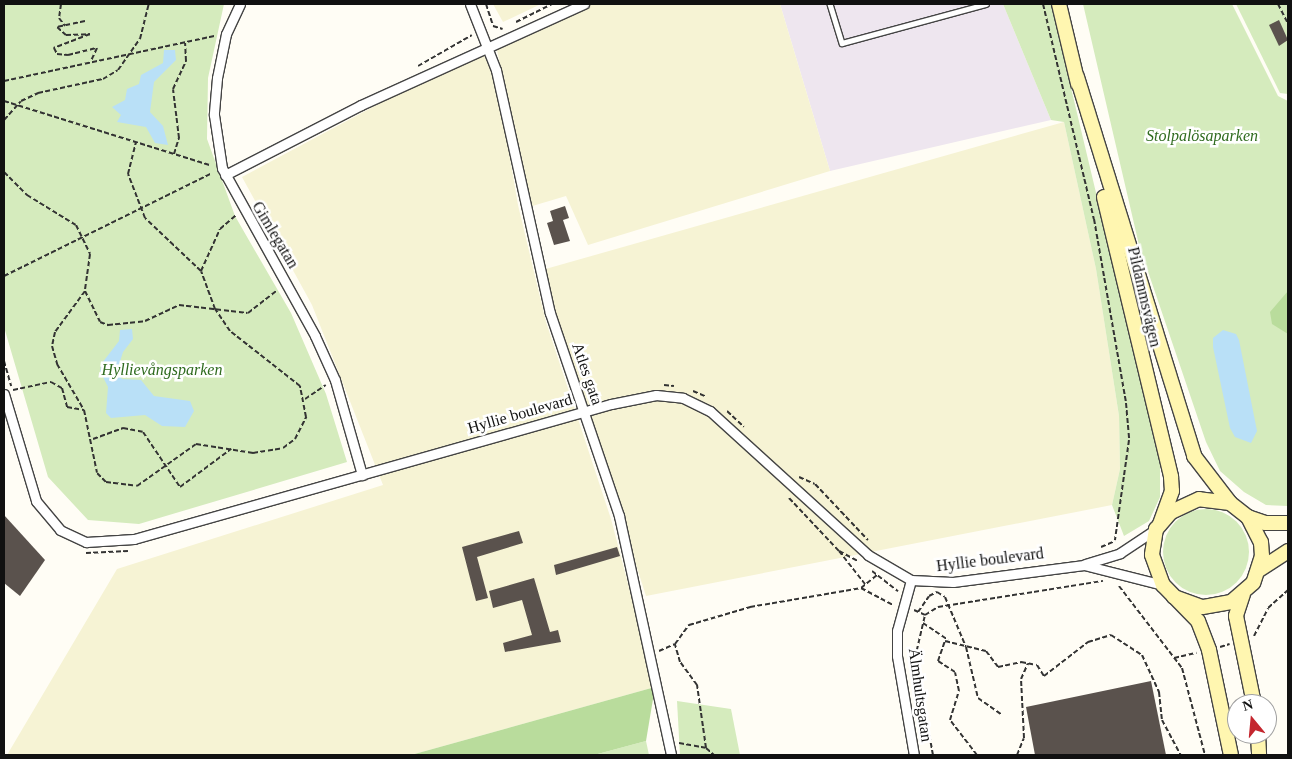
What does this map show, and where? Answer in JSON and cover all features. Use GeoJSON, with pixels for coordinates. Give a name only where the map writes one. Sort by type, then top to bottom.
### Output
{"type":"FeatureCollection","features":[{"type":"Feature","properties":{"kind":"main road","name":"Pildammsvägen"},"geometry":{"type":"LineString","coordinates":[[1059,4],[1171,477],[1172,491],[1158,527],[1152,555],[1163,585],[1198,621],[1209,650],[1231,755]]}},
{"type":"Feature","properties":{"kind":"main road","name":"Pildammsvägen"},"geometry":{"type":"LineString","coordinates":[[1077,77],[1187,436],[1202,470],[1230,503],[1248,517],[1261,542],[1259,570],[1243,594],[1236,616],[1252,694]]}},
{"type":"Feature","properties":{"kind":"main road","name":"Pildammsvägen"},"geometry":{"type":"LineString","coordinates":[[1158,527],[1184,503],[1207,498],[1230,503]]}},
{"type":"Feature","properties":{"kind":"main road"},"geometry":{"type":"LineString","coordinates":[[1248,517],[1265,523],[1288,523]]}},
{"type":"Feature","properties":{"kind":"main road"},"geometry":{"type":"LineString","coordinates":[[1259,570],[1288,551]]}},
{"type":"Feature","properties":{"kind":"main road","name":"Pildammsvägen"},"geometry":{"type":"LineString","coordinates":[[1174,597],[1202,607],[1231,602],[1243,594]]}},
{"type":"Feature","properties":{"kind":"street","name":"Gimlegatan"},"geometry":{"type":"LineString","coordinates":[[240,4],[226,34],[214,115],[224,172],[242,212],[285,281],[335,380],[362,475]]}},
{"type":"Feature","properties":{"kind":"street","name":"Atles gata"},"geometry":{"type":"LineString","coordinates":[[470,4],[496,70],[546,295],[583,412],[619,516],[652,653],[670,755]]}},
{"type":"Feature","properties":{"kind":"street"},"geometry":{"type":"LineString","coordinates":[[224,172],[361,105],[487,50],[584,4]]}},
{"type":"Feature","properties":{"kind":"street","name":"Hyllie boulevard"},"geometry":{"type":"LineString","coordinates":[[6,392],[6,415],[36,501],[50,522],[77,539],[102,544],[134,540],[583,412],[656,395],[695,402],[726,423],[885,568],[911,580],[952,582],[1084,565],[1120,553],[1158,527]]}},
{"type":"Feature","properties":{"kind":"street","name":"Hyllie boulevard"},"geometry":{"type":"LineString","coordinates":[[1084,565],[1120,571],[1163,585]]}},
{"type":"Feature","properties":{"kind":"street","name":"Älmhultsgatan"},"geometry":{"type":"LineString","coordinates":[[911,580],[908,599],[902,610],[897,656],[914,755]]}},
{"type":"Feature","properties":{"kind":"lane"},"geometry":{"type":"LineString","coordinates":[[830,4],[842,43],[986,4]]}},
{"type":"Feature","properties":{"kind":"path"},"geometry":{"type":"LineString","coordinates":[[61,4],[59,18],[64,26]]}},
{"type":"Feature","properties":{"kind":"path"},"geometry":{"type":"LineString","coordinates":[[4,120],[17,105],[38,93],[103,79],[133,52],[149,4]]}},
{"type":"Feature","properties":{"kind":"path"},"geometry":{"type":"LineString","coordinates":[[486,4],[498,30],[552,4]]}},
{"type":"Feature","properties":{"kind":"path"},"geometry":{"type":"LineString","coordinates":[[1043,4],[1094,219],[1126,403],[1129,440],[1115,542],[1120,553]]}},
{"type":"Feature","properties":{"kind":"path"},"geometry":{"type":"LineString","coordinates":[[1278,4],[1288,24]]}},
{"type":"Feature","properties":{"kind":"path"},"geometry":{"type":"LineString","coordinates":[[85,21],[58,27],[66,35],[90,34],[54,48],[57,54],[97,48],[91,61]]}},
{"type":"Feature","properties":{"kind":"path"},"geometry":{"type":"LineString","coordinates":[[4,81],[133,52],[226,34]]}},
{"type":"Feature","properties":{"kind":"path"},"geometry":{"type":"LineString","coordinates":[[174,154],[179,138],[173,89],[186,62],[185,43]]}},
{"type":"Feature","properties":{"kind":"path"},"geometry":{"type":"LineString","coordinates":[[4,101],[174,154],[224,172]]}},
{"type":"Feature","properties":{"kind":"path"},"geometry":{"type":"LineString","coordinates":[[4,172],[27,195],[76,225],[90,254],[85,291],[55,332],[52,346],[57,364],[84,410],[93,439],[97,473],[119,487],[137,486],[196,444],[267,453],[283,448],[300,431],[306,417],[305,399],[290,375],[230,331],[215,309],[201,271],[154,229],[140,210],[128,174],[136,142]]}},
{"type":"Feature","properties":{"kind":"path"},"geometry":{"type":"LineString","coordinates":[[201,271],[220,230],[242,212]]}},
{"type":"Feature","properties":{"kind":"path"},"geometry":{"type":"LineString","coordinates":[[85,291],[100,322],[108,325],[145,321],[179,305],[248,313],[269,300],[285,281]]}},
{"type":"Feature","properties":{"kind":"path"},"geometry":{"type":"LineString","coordinates":[[4,361],[6,392],[14,398]]}},
{"type":"Feature","properties":{"kind":"path"},"geometry":{"type":"LineString","coordinates":[[305,399],[335,380]]}},
{"type":"Feature","properties":{"kind":"path"},"geometry":{"type":"LineString","coordinates":[[6,392],[51,382],[62,388],[67,407],[84,410]]}},
{"type":"Feature","properties":{"kind":"path"},"geometry":{"type":"LineString","coordinates":[[660,385],[682,387]]}},
{"type":"Feature","properties":{"kind":"path"},"geometry":{"type":"LineString","coordinates":[[691,390],[713,400]]}},
{"type":"Feature","properties":{"kind":"path"},"geometry":{"type":"LineString","coordinates":[[724,409],[750,432]]}},
{"type":"Feature","properties":{"kind":"path"},"geometry":{"type":"LineString","coordinates":[[93,439],[135,428],[143,432],[164,466],[180,487],[231,449]]}},
{"type":"Feature","properties":{"kind":"path"},"geometry":{"type":"LineString","coordinates":[[797,476],[815,484],[854,520],[873,547]]}},
{"type":"Feature","properties":{"kind":"path"},"geometry":{"type":"LineString","coordinates":[[784,492],[839,551],[865,584]]}},
{"type":"Feature","properties":{"kind":"path"},"geometry":{"type":"LineString","coordinates":[[77,539],[82,552],[87,554],[132,550]]}},
{"type":"Feature","properties":{"kind":"path"},"geometry":{"type":"LineString","coordinates":[[1093,550],[1115,542]]}},
{"type":"Feature","properties":{"kind":"path"},"geometry":{"type":"LineString","coordinates":[[839,551],[877,574],[908,599]]}},
{"type":"Feature","properties":{"kind":"path"},"geometry":{"type":"LineString","coordinates":[[652,653],[675,644],[682,632],[698,620],[861,588],[885,568]]}},
{"type":"Feature","properties":{"kind":"path"},"geometry":{"type":"LineString","coordinates":[[1120,571],[1115,584],[1182,668],[1206,755]]}},
{"type":"Feature","properties":{"kind":"path"},"geometry":{"type":"LineString","coordinates":[[861,588],[902,610],[925,615],[947,606],[1110,583]]}},
{"type":"Feature","properties":{"kind":"path"},"geometry":{"type":"LineString","coordinates":[[918,612],[937,592],[945,597],[947,606],[966,647],[978,698],[1001,714]]}},
{"type":"Feature","properties":{"kind":"path"},"geometry":{"type":"LineString","coordinates":[[925,615],[916,658],[933,755]]}},
{"type":"Feature","properties":{"kind":"path"},"geometry":{"type":"LineString","coordinates":[[923,623],[948,640],[966,647],[986,651],[998,667],[1028,663],[1037,664],[1047,676],[1096,638],[1111,636],[1135,647],[1160,692],[1162,720],[1181,755]]}},
{"type":"Feature","properties":{"kind":"path"},"geometry":{"type":"LineString","coordinates":[[948,640],[938,661],[955,672],[958,691],[950,720],[977,755]]}},
{"type":"Feature","properties":{"kind":"path"},"geometry":{"type":"LineString","coordinates":[[675,644],[680,662],[698,685],[706,748]]}},
{"type":"Feature","properties":{"kind":"path"},"geometry":{"type":"LineString","coordinates":[[1017,755],[1024,738],[1021,679],[1028,663]]}},
{"type":"Feature","properties":{"kind":"path"},"geometry":{"type":"LineString","coordinates":[[669,744],[690,743],[706,748],[714,755]]}},
{"type":"Feature","properties":{"kind":"shaded area"},"geometry":{"type":"Polygon","coordinates":[[[493,4],[541,4],[503,22],[493,4]]]}},
{"type":"Feature","properties":{"kind":"shaded area"},"geometry":{"type":"Polygon","coordinates":[[[585,4],[780,4],[830,171],[588,245],[566,196],[529,207],[497,50],[503,42],[585,4]]]}},
{"type":"Feature","properties":{"kind":"shaded area"},"geometry":{"type":"Polygon","coordinates":[[[780,4],[1003,4],[1051,120],[830,171],[780,4]]]}},
{"type":"Feature","properties":{"kind":"shaded area"},"geometry":{"type":"Polygon","coordinates":[[[484,53],[494,65],[518,205],[546,322],[611,519],[655,687],[411,755],[7,755],[117,569],[383,485],[312,305],[242,177],[472,54],[484,53]]]}},
{"type":"Feature","properties":{"kind":"shaded area"},"geometry":{"type":"Polygon","coordinates":[[[1064,122],[1096,269],[1119,416],[1120,469],[1112,505],[646,596],[542,270],[1064,122]]]}},
{"type":"Feature","properties":{"kind":"green space","name":"Hyllievångsparken"},"geometry":{"type":"Polygon","coordinates":[[[4,4],[224,4],[208,78],[207,139],[235,216],[291,313],[326,394],[347,462],[139,524],[88,520],[48,477],[4,327],[4,4]]]}},
{"type":"Feature","properties":{"kind":"green space"},"geometry":{"type":"Polygon","coordinates":[[[1003,4],[1051,4],[1160,461],[1160,497],[1149,521],[1124,536],[1112,505],[1120,469],[1119,416],[1096,269],[1064,122],[1051,120],[1003,4]]]}},
{"type":"Feature","properties":{"kind":"green space","name":"Stolpalösaparken"},"geometry":{"type":"Polygon","coordinates":[[[1083,4],[1232,4],[1278,96],[1288,101],[1288,506],[1266,505],[1244,492],[1220,471],[1206,442],[1139,245],[1083,4]]]}},
{"type":"Feature","properties":{"kind":"green space"},"geometry":{"type":"Polygon","coordinates":[[[1236,4],[1288,4],[1288,94],[1280,93],[1236,4]]]}},
{"type":"Feature","properties":{"kind":"green space"},"geometry":{"type":"Polygon","coordinates":[[[1288,291],[1288,334],[1272,324],[1270,312],[1288,291]]]}},
{"type":"Feature","properties":{"kind":"green space"},"geometry":{"type":"Polygon","coordinates":[[[1206,509],[1222,513],[1236,522],[1245,536],[1249,552],[1245,568],[1236,582],[1222,591],[1206,595],[1190,591],[1176,582],[1167,568],[1163,552],[1167,536],[1176,522],[1190,513],[1206,509]]]}},
{"type":"Feature","properties":{"kind":"green space"},"geometry":{"type":"Polygon","coordinates":[[[655,687],[646,741],[594,755],[411,755],[655,687]]]}},
{"type":"Feature","properties":{"kind":"green space"},"geometry":{"type":"Polygon","coordinates":[[[677,701],[731,709],[740,755],[680,755],[677,701]]]}},
{"type":"Feature","properties":{"kind":"green space"},"geometry":{"type":"Polygon","coordinates":[[[646,741],[649,755],[594,755],[646,741]]]}},
{"type":"Feature","properties":{"kind":"water"},"geometry":{"type":"Polygon","coordinates":[[[164,50],[175,50],[176,60],[154,82],[150,112],[163,126],[168,145],[155,143],[146,127],[117,122],[121,115],[112,107],[125,100],[127,89],[139,84],[141,75],[163,63],[164,50]]]}},
{"type":"Feature","properties":{"kind":"water"},"geometry":{"type":"Polygon","coordinates":[[[132,329],[133,339],[123,352],[117,371],[122,379],[141,380],[154,396],[190,401],[194,411],[185,427],[162,426],[145,415],[111,418],[106,413],[108,387],[100,371],[102,363],[119,341],[120,330],[132,329]]]}},
{"type":"Feature","properties":{"kind":"water"},"geometry":{"type":"Polygon","coordinates":[[[1223,330],[1236,334],[1239,340],[1257,431],[1251,443],[1235,437],[1230,428],[1213,347],[1213,338],[1223,330]]]}},
{"type":"Feature","properties":{"kind":"building"},"geometry":{"type":"Polygon","coordinates":[[[1279,20],[1288,40],[1279,46],[1269,25],[1279,20]]]}},
{"type":"Feature","properties":{"kind":"building"},"geometry":{"type":"Polygon","coordinates":[[[565,206],[569,218],[563,220],[570,241],[554,245],[547,223],[553,221],[550,211],[565,206]]]}},
{"type":"Feature","properties":{"kind":"building"},"geometry":{"type":"Polygon","coordinates":[[[4,515],[45,560],[20,596],[4,583],[4,515]]]}},
{"type":"Feature","properties":{"kind":"building"},"geometry":{"type":"Polygon","coordinates":[[[519,531],[523,543],[477,557],[488,598],[476,601],[462,547],[519,531]]]}},
{"type":"Feature","properties":{"kind":"building"},"geometry":{"type":"Polygon","coordinates":[[[617,547],[620,556],[556,575],[554,565],[617,547]]]}},
{"type":"Feature","properties":{"kind":"building"},"geometry":{"type":"Polygon","coordinates":[[[534,578],[550,632],[558,630],[561,642],[505,652],[503,643],[532,635],[522,600],[493,608],[489,591],[534,578]]]}},
{"type":"Feature","properties":{"kind":"building"},"geometry":{"type":"Polygon","coordinates":[[[1151,681],[1166,755],[1035,755],[1026,707],[1151,681]]]}}]}
